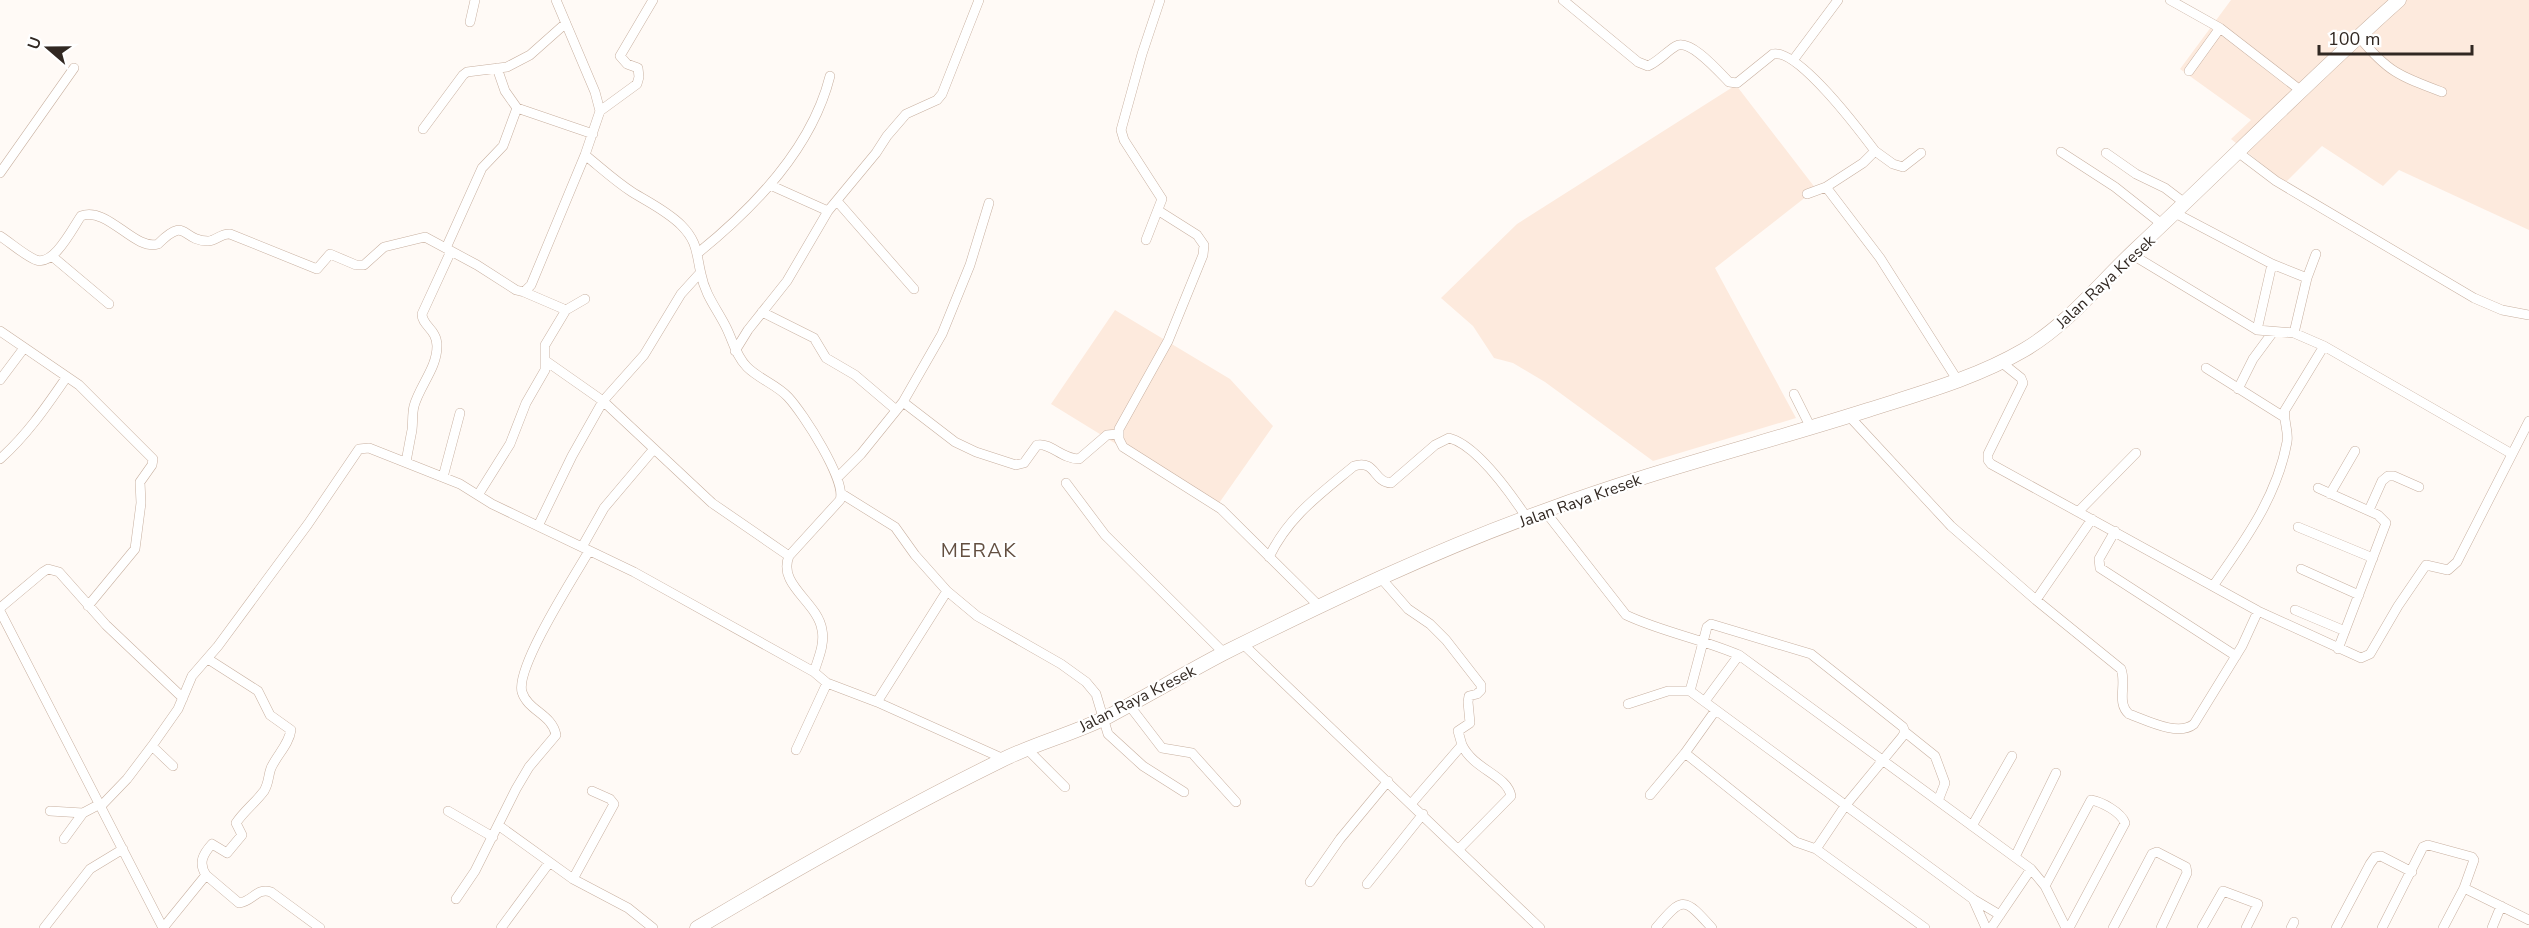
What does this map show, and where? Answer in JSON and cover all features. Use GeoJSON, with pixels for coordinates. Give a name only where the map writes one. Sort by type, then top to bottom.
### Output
{"type":"FeatureCollection","features":[{"type":"Feature","properties":{"kind":"main road","name":"Jalan Raya Kresek"},"geometry":{"type":"LineString","coordinates":[[697,928],[805,863],[1004,759],[1104,719],[1224,653],[1380,577],[1544,510],[1701,458],[1811,428],[1958,381],[2027,348],[2068,319],[2131,254],[2239,153],[2300,90],[2397,2]]}},
{"type":"Feature","properties":{"kind":"street"},"geometry":{"type":"LineString","coordinates":[[470,22],[475,0]]}},
{"type":"Feature","properties":{"kind":"street"},"geometry":{"type":"LineString","coordinates":[[524,292],[531,285],[585,155],[600,111],[595,92],[556,0]]}},
{"type":"Feature","properties":{"kind":"street"},"geometry":{"type":"LineString","coordinates":[[600,111],[637,84],[638,68],[627,64],[620,56],[654,0]]}},
{"type":"Feature","properties":{"kind":"street"},"geometry":{"type":"LineString","coordinates":[[735,351],[787,281],[828,211],[906,114],[938,100],[979,0]]}},
{"type":"Feature","properties":{"kind":"street"},"geometry":{"type":"LineString","coordinates":[[1146,240],[1162,199],[1124,140],[1121,130],[1160,0]]}},
{"type":"Feature","properties":{"kind":"street"},"geometry":{"type":"LineString","coordinates":[[1563,0],[1638,62],[1648,66],[1677,45],[1684,44],[1692,47],[1729,82],[1737,83],[1773,54],[1778,53],[1794,59],[1851,118],[1875,152],[1893,164],[1903,167],[1921,153]]}},
{"type":"Feature","properties":{"kind":"street"},"geometry":{"type":"LineString","coordinates":[[1794,59],[1838,0]]}},
{"type":"Feature","properties":{"kind":"street"},"geometry":{"type":"LineString","coordinates":[[2170,0],[2220,28],[2300,90]]}},
{"type":"Feature","properties":{"kind":"street"},"geometry":{"type":"LineString","coordinates":[[423,129],[463,75],[468,72],[507,67],[530,55],[566,23]]}},
{"type":"Feature","properties":{"kind":"street"},"geometry":{"type":"LineString","coordinates":[[2189,71],[2220,28]]}},
{"type":"Feature","properties":{"kind":"street"},"geometry":{"type":"LineString","coordinates":[[2359,37],[2380,62],[2390,70],[2442,92]]}},
{"type":"Feature","properties":{"kind":"street"},"geometry":{"type":"LineString","coordinates":[[0,173],[74,68]]}},
{"type":"Feature","properties":{"kind":"street"},"geometry":{"type":"LineString","coordinates":[[496,68],[505,91],[517,108],[593,134]]}},
{"type":"Feature","properties":{"kind":"street"},"geometry":{"type":"LineString","coordinates":[[698,253],[724,232],[770,185],[815,121],[824,100],[830,76]]}},
{"type":"Feature","properties":{"kind":"street"},"geometry":{"type":"LineString","coordinates":[[406,462],[413,409],[431,370],[437,348],[436,337],[423,321],[422,314],[482,168],[503,146],[517,108]]}},
{"type":"Feature","properties":{"kind":"street"},"geometry":{"type":"LineString","coordinates":[[1807,194],[1826,188],[1875,152]]}},
{"type":"Feature","properties":{"kind":"street"},"geometry":{"type":"LineString","coordinates":[[2061,152],[2115,186],[2163,225]]}},
{"type":"Feature","properties":{"kind":"street"},"geometry":{"type":"LineString","coordinates":[[2106,153],[2136,174],[2165,188],[2181,209],[2272,264],[2307,278]]}},
{"type":"Feature","properties":{"kind":"street"},"geometry":{"type":"LineString","coordinates":[[2239,153],[2276,181],[2474,298],[2502,310],[2529,315]]}},
{"type":"Feature","properties":{"kind":"street"},"geometry":{"type":"LineString","coordinates":[[585,155],[631,191],[681,224],[692,239],[698,253],[700,273],[709,300],[726,327],[735,351],[748,368],[788,396],[812,431],[837,477],[842,494],[840,500],[789,556],[785,565],[789,578],[816,613],[822,628],[823,640],[814,672]]}},
{"type":"Feature","properties":{"kind":"street"},"geometry":{"type":"LineString","coordinates":[[770,185],[828,211]]}},
{"type":"Feature","properties":{"kind":"street"},"geometry":{"type":"LineString","coordinates":[[1826,188],[1880,258],[1958,381]]}},
{"type":"Feature","properties":{"kind":"street"},"geometry":{"type":"LineString","coordinates":[[837,201],[914,289]]}},
{"type":"Feature","properties":{"kind":"street"},"geometry":{"type":"LineString","coordinates":[[837,477],[861,454],[895,409],[903,402],[942,334],[970,265],[989,203]]}},
{"type":"Feature","properties":{"kind":"street"},"geometry":{"type":"LineString","coordinates":[[1159,211],[1197,235],[1204,245],[1203,255],[1168,341],[1118,434],[1123,447],[1221,509],[1319,606]]}},
{"type":"Feature","properties":{"kind":"street"},"geometry":{"type":"LineString","coordinates":[[0,236],[36,260],[46,261],[53,257],[81,216],[88,214],[100,217],[148,245],[158,244],[171,231],[177,230],[205,241],[211,241],[224,233],[313,269],[321,266],[330,254],[356,265],[364,265],[384,247],[419,236],[425,237],[516,290],[566,310]]}},
{"type":"Feature","properties":{"kind":"street"},"geometry":{"type":"LineString","coordinates":[[2131,254],[2257,330],[2295,333],[2324,346],[2512,454]]}},
{"type":"Feature","properties":{"kind":"street"},"geometry":{"type":"LineString","coordinates":[[2295,333],[2307,278],[2316,254]]}},
{"type":"Feature","properties":{"kind":"street"},"geometry":{"type":"LineString","coordinates":[[53,257],[109,304]]}},
{"type":"Feature","properties":{"kind":"street"},"geometry":{"type":"LineString","coordinates":[[2257,330],[2272,264]]}},
{"type":"Feature","properties":{"kind":"street"},"geometry":{"type":"LineString","coordinates":[[538,526],[572,456],[603,401],[644,355],[681,294],[700,273]]}},
{"type":"Feature","properties":{"kind":"street"},"geometry":{"type":"LineString","coordinates":[[478,495],[513,437],[526,403],[545,370],[545,345],[566,310],[585,299]]}},
{"type":"Feature","properties":{"kind":"street"},"geometry":{"type":"LineString","coordinates":[[762,312],[814,338],[826,358],[855,375],[895,409]]}},
{"type":"Feature","properties":{"kind":"street"},"geometry":{"type":"LineString","coordinates":[[0,331],[79,385],[122,431],[153,459],[152,465],[140,482],[141,503],[135,549],[88,606]]}},
{"type":"Feature","properties":{"kind":"street"},"geometry":{"type":"LineString","coordinates":[[2238,389],[2253,359],[2273,332]]}},
{"type":"Feature","properties":{"kind":"street"},"geometry":{"type":"LineString","coordinates":[[2213,586],[2253,530],[2280,469],[2288,439],[2284,417],[2290,398],[2324,346]]}},
{"type":"Feature","properties":{"kind":"street"},"geometry":{"type":"LineString","coordinates":[[0,380],[24,348]]}},
{"type":"Feature","properties":{"kind":"street"},"geometry":{"type":"LineString","coordinates":[[546,362],[603,401],[712,503],[789,556]]}},
{"type":"Feature","properties":{"kind":"street"},"geometry":{"type":"LineString","coordinates":[[2001,362],[2021,378],[2023,383],[1988,454],[1991,464],[2258,611],[2361,658],[2368,656],[2426,565],[2448,570],[2453,567],[2529,421]]}},
{"type":"Feature","properties":{"kind":"street"},"geometry":{"type":"LineString","coordinates":[[2206,368],[2284,417]]}},
{"type":"Feature","properties":{"kind":"street"},"geometry":{"type":"LineString","coordinates":[[0,459],[40,417],[66,378]]}},
{"type":"Feature","properties":{"kind":"street"},"geometry":{"type":"LineString","coordinates":[[1794,394],[1811,428]]}},
{"type":"Feature","properties":{"kind":"street"},"geometry":{"type":"LineString","coordinates":[[903,402],[967,449],[1016,465],[1024,463],[1037,445],[1046,446],[1065,457],[1079,459],[1107,435],[1118,434]]}},
{"type":"Feature","properties":{"kind":"street"},"geometry":{"type":"LineString","coordinates":[[443,477],[460,413]]}},
{"type":"Feature","properties":{"kind":"street"},"geometry":{"type":"LineString","coordinates":[[1849,416],[1951,526],[2036,600],[2121,669],[2124,682],[2123,709],[2129,714],[2185,729],[2194,724],[2236,656],[2258,611]]}},
{"type":"Feature","properties":{"kind":"street"},"geometry":{"type":"LineString","coordinates":[[1269,557],[1282,531],[1298,512],[1354,466],[1362,463],[1369,466],[1384,482],[1391,483],[1436,445],[1449,438],[1457,440],[1484,462],[1506,487],[1527,518]]}},
{"type":"Feature","properties":{"kind":"street"},"geometry":{"type":"LineString","coordinates":[[50,811],[82,813],[100,805],[127,779],[178,709],[192,676],[208,659],[308,524],[359,449],[369,448],[443,477],[634,572],[814,672],[827,683],[877,702],[1004,759]]}},
{"type":"Feature","properties":{"kind":"street"},"geometry":{"type":"LineString","coordinates":[[456,898],[475,871],[529,767],[556,735],[550,720],[530,704],[522,692],[522,680],[539,637],[586,549],[604,508],[653,450]]}},
{"type":"Feature","properties":{"kind":"street"},"geometry":{"type":"LineString","coordinates":[[2330,494],[2355,451]]}},
{"type":"Feature","properties":{"kind":"street"},"geometry":{"type":"LineString","coordinates":[[2078,512],[2136,453]]}},
{"type":"Feature","properties":{"kind":"street"},"geometry":{"type":"LineString","coordinates":[[2369,510],[2382,481],[2388,476],[2394,476],[2419,488]]}},
{"type":"Feature","properties":{"kind":"street"},"geometry":{"type":"LineString","coordinates":[[1066,483],[1105,535],[1224,653]]}},
{"type":"Feature","properties":{"kind":"street"},"geometry":{"type":"LineString","coordinates":[[2318,488],[2369,510],[2382,517],[2385,523],[2338,648]]}},
{"type":"Feature","properties":{"kind":"street"},"geometry":{"type":"LineString","coordinates":[[842,494],[895,527],[915,555],[947,591],[977,616],[1061,664],[1086,682],[1096,693],[1108,734],[1143,766],[1184,792]]}},
{"type":"Feature","properties":{"kind":"street"},"geometry":{"type":"LineString","coordinates":[[1544,510],[1626,615],[1644,624],[1703,641],[1738,655],[2031,870],[2045,886],[2067,928]]}},
{"type":"Feature","properties":{"kind":"street"},"geometry":{"type":"LineString","coordinates":[[2036,600],[2092,519]]}},
{"type":"Feature","properties":{"kind":"street"},"geometry":{"type":"LineString","coordinates":[[2298,527],[2373,558]]}},
{"type":"Feature","properties":{"kind":"street"},"geometry":{"type":"LineString","coordinates":[[2115,531],[2099,559],[2100,568],[2236,656]]}},
{"type":"Feature","properties":{"kind":"street"},"geometry":{"type":"LineString","coordinates":[[183,698],[88,606],[59,572],[48,569],[0,609],[163,928],[206,876]]}},
{"type":"Feature","properties":{"kind":"street"},"geometry":{"type":"LineString","coordinates":[[2301,569],[2359,595]]}},
{"type":"Feature","properties":{"kind":"street"},"geometry":{"type":"LineString","coordinates":[[1380,577],[1408,609],[1430,624],[1446,640],[1481,685],[1481,690],[1477,694],[1469,696],[1470,723],[1458,731],[1466,753],[1482,770],[1494,774],[1508,788],[1511,796],[1459,849]]}},
{"type":"Feature","properties":{"kind":"street"},"geometry":{"type":"LineString","coordinates":[[877,702],[947,591]]}},
{"type":"Feature","properties":{"kind":"street"},"geometry":{"type":"LineString","coordinates":[[2295,610],[2345,631]]}},
{"type":"Feature","properties":{"kind":"street"},"geometry":{"type":"LineString","coordinates":[[1690,691],[1707,627],[1711,624],[1811,654],[1903,727],[1905,732],[1935,756],[1945,783],[1938,801]]}},
{"type":"Feature","properties":{"kind":"street"},"geometry":{"type":"LineString","coordinates":[[1244,645],[1540,928]]}},
{"type":"Feature","properties":{"kind":"street"},"geometry":{"type":"LineString","coordinates":[[1705,701],[1738,655]]}},
{"type":"Feature","properties":{"kind":"street"},"geometry":{"type":"LineString","coordinates":[[208,659],[258,691],[270,715],[288,726],[291,733],[271,769],[270,779],[264,790],[254,803],[244,810],[236,823],[242,835],[227,853],[212,844],[202,857],[202,866],[206,876],[239,903],[247,901],[257,892],[265,890],[271,892],[321,928]]}},
{"type":"Feature","properties":{"kind":"street"},"geometry":{"type":"LineString","coordinates":[[796,750],[827,683]]}},
{"type":"Feature","properties":{"kind":"street"},"geometry":{"type":"LineString","coordinates":[[1628,704],[1668,691],[1690,691],[1973,899],[2000,915]]}},
{"type":"Feature","properties":{"kind":"street"},"geometry":{"type":"LineString","coordinates":[[1129,705],[1157,744],[1168,751],[1192,753],[1236,802]]}},
{"type":"Feature","properties":{"kind":"street"},"geometry":{"type":"LineString","coordinates":[[1650,795],[1686,753],[1715,711]]}},
{"type":"Feature","properties":{"kind":"street"},"geometry":{"type":"LineString","coordinates":[[1816,849],[1845,806],[1905,732]]}},
{"type":"Feature","properties":{"kind":"street"},"geometry":{"type":"LineString","coordinates":[[1411,804],[1462,745]]}},
{"type":"Feature","properties":{"kind":"street"},"geometry":{"type":"LineString","coordinates":[[152,746],[173,766]]}},
{"type":"Feature","properties":{"kind":"street"},"geometry":{"type":"LineString","coordinates":[[1026,749],[1065,787]]}},
{"type":"Feature","properties":{"kind":"street"},"geometry":{"type":"LineString","coordinates":[[1686,753],[1797,842],[1816,849],[1925,928]]}},
{"type":"Feature","properties":{"kind":"street"},"geometry":{"type":"LineString","coordinates":[[1972,826],[2012,756]]}},
{"type":"Feature","properties":{"kind":"street"},"geometry":{"type":"LineString","coordinates":[[2015,857],[2056,773]]}},
{"type":"Feature","properties":{"kind":"street"},"geometry":{"type":"LineString","coordinates":[[1310,882],[1340,839],[1388,781]]}},
{"type":"Feature","properties":{"kind":"street"},"geometry":{"type":"LineString","coordinates":[[573,879],[614,804],[610,799],[592,791]]}},
{"type":"Feature","properties":{"kind":"street"},"geometry":{"type":"LineString","coordinates":[[2045,886],[2091,800],[2098,801],[2122,816],[2125,823],[2067,928]]}},
{"type":"Feature","properties":{"kind":"street"},"geometry":{"type":"LineString","coordinates":[[448,811],[493,837]]}},
{"type":"Feature","properties":{"kind":"street"},"geometry":{"type":"LineString","coordinates":[[64,839],[82,813]]}},
{"type":"Feature","properties":{"kind":"street"},"geometry":{"type":"LineString","coordinates":[[1366,884],[1423,814]]}},
{"type":"Feature","properties":{"kind":"street"},"geometry":{"type":"LineString","coordinates":[[498,825],[573,879],[628,908],[653,928]]}},
{"type":"Feature","properties":{"kind":"street"},"geometry":{"type":"LineString","coordinates":[[2382,928],[2423,847],[2428,845],[2472,857],[2474,863],[2443,928]]}},
{"type":"Feature","properties":{"kind":"street"},"geometry":{"type":"LineString","coordinates":[[44,928],[90,869],[123,849]]}},
{"type":"Feature","properties":{"kind":"street"},"geometry":{"type":"LineString","coordinates":[[2113,928],[2152,854],[2157,852],[2186,867],[2187,873],[2161,928]]}},
{"type":"Feature","properties":{"kind":"street"},"geometry":{"type":"LineString","coordinates":[[2336,928],[2376,857],[2381,856],[2412,872]]}},
{"type":"Feature","properties":{"kind":"street"},"geometry":{"type":"LineString","coordinates":[[501,928],[549,863]]}},
{"type":"Feature","properties":{"kind":"street"},"geometry":{"type":"LineString","coordinates":[[1991,928],[2031,870]]}},
{"type":"Feature","properties":{"kind":"street"},"geometry":{"type":"LineString","coordinates":[[2464,888],[2529,920]]}},
{"type":"Feature","properties":{"kind":"street"},"geometry":{"type":"LineString","coordinates":[[2202,928],[2223,891],[2258,904],[2246,928]]}},
{"type":"Feature","properties":{"kind":"street"},"geometry":{"type":"LineString","coordinates":[[1973,899],[1986,928]]}},
{"type":"Feature","properties":{"kind":"street"},"geometry":{"type":"LineString","coordinates":[[1656,928],[1680,903],[1694,909],[1712,928]]}},
{"type":"Feature","properties":{"kind":"street"},"geometry":{"type":"LineString","coordinates":[[2492,928],[2501,906]]}},
{"type":"Feature","properties":{"kind":"shaded area"},"geometry":{"type":"Polygon","coordinates":[[[2231,0],[2529,0],[2529,230],[2399,170],[2383,186],[2322,146],[2285,183],[2231,139],[2251,120],[2180,69],[2231,0]]]}},
{"type":"Feature","properties":{"kind":"shaded area"},"geometry":{"type":"Polygon","coordinates":[[[1736,85],[1816,189],[1715,268],[1796,418],[1653,461],[1545,382],[1513,363],[1494,358],[1473,326],[1441,298],[1517,224],[1736,85]]]}},
{"type":"Feature","properties":{"kind":"shaded area"},"geometry":{"type":"Polygon","coordinates":[[[1115,310],[1230,379],[1273,426],[1217,506],[1051,404],[1115,310]]]}},
{"type":"Feature","properties":{"kind":"district","name":"MERAK"},"geometry":{"type":"Point","coordinates":[979,550]}}]}
